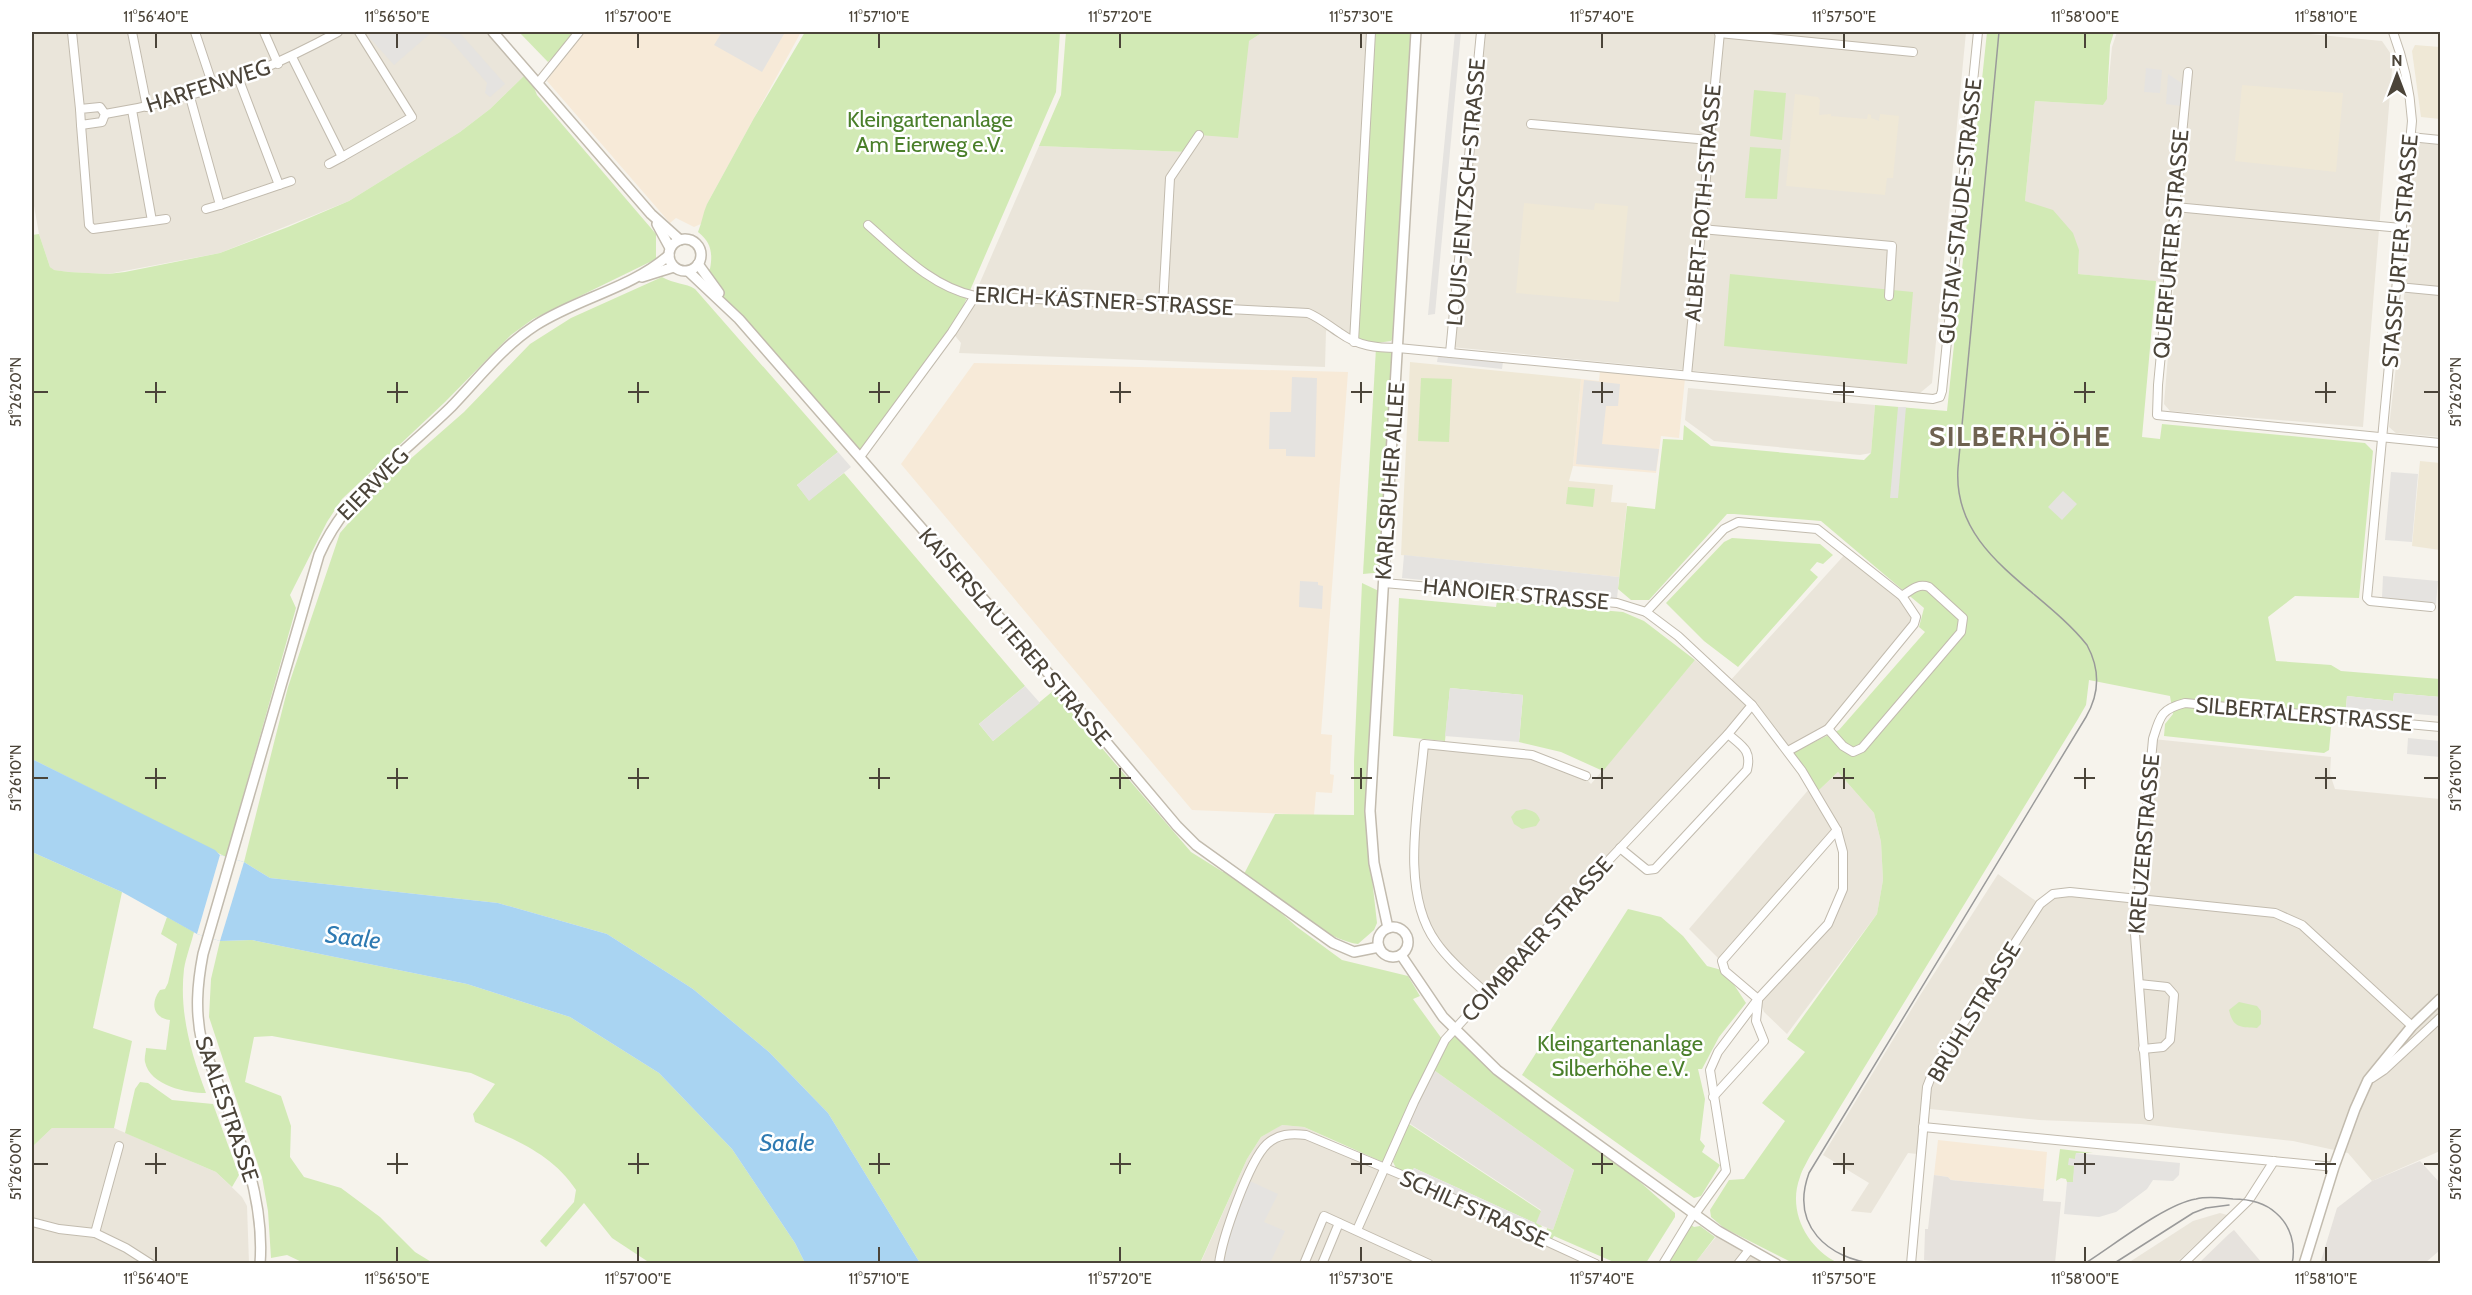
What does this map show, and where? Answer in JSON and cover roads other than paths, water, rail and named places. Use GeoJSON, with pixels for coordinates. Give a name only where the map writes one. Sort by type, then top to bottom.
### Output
{"type":"FeatureCollection","features":[{"type":"Feature","properties":{"kind":"street"},"geometry":{"type":"LineString","coordinates":[[72,32],[89,225],[93,229],[166,219]]}},
{"type":"Feature","properties":{"kind":"street"},"geometry":{"type":"LineString","coordinates":[[132,32],[147,107]]}},
{"type":"Feature","properties":{"kind":"street"},"geometry":{"type":"LineString","coordinates":[[195,32],[214,89]]}},
{"type":"Feature","properties":{"kind":"street"},"geometry":{"type":"LineString","coordinates":[[264,32],[278,64]]}},
{"type":"Feature","properties":{"kind":"street","name":"HARFENWEG"},"geometry":{"type":"LineString","coordinates":[[105,114],[147,107],[214,89],[278,64],[338,32]]}},
{"type":"Feature","properties":{"kind":"street"},"geometry":{"type":"LineString","coordinates":[[329,164],[412,117],[359,32]]}},
{"type":"Feature","properties":{"kind":"street"},"geometry":{"type":"LineString","coordinates":[[493,32],[651,214],[680,240]]}},
{"type":"Feature","properties":{"kind":"street"},"geometry":{"type":"LineString","coordinates":[[538,83],[579,32]]}},
{"type":"Feature","properties":{"kind":"street"},"geometry":{"type":"LineString","coordinates":[[1354,342],[1371,32]]}},
{"type":"Feature","properties":{"kind":"street","name":"KARLSRUHER ALLEE"},"geometry":{"type":"LineString","coordinates":[[1388,928],[1378,889],[1370,829],[1416,32]]}},
{"type":"Feature","properties":{"kind":"street","name":"LOUIS-JENTZSCH-STRASSE"},"geometry":{"type":"LineString","coordinates":[[1450,353],[1481,32]]}},
{"type":"Feature","properties":{"kind":"street"},"geometry":{"type":"LineString","coordinates":[[1720,32],[1912,52]]}},
{"type":"Feature","properties":{"kind":"street","name":"ALBERT-ROTH-STRASSE"},"geometry":{"type":"LineString","coordinates":[[1687,375],[1720,32]]}},
{"type":"Feature","properties":{"kind":"street","name":"GUSTAV-STAUDE-STRASSE"},"geometry":{"type":"LineString","coordinates":[[1942,391],[1978,32]]}},
{"type":"Feature","properties":{"kind":"street","name":"STASSFURTER STRASSE"},"geometry":{"type":"LineString","coordinates":[[2393,32],[2402,55],[2411,99],[2410,137],[2398,287],[2367,598],[2370,601],[2431,608]]}},
{"type":"Feature","properties":{"kind":"street"},"geometry":{"type":"LineString","coordinates":[[292,57],[342,157]]}},
{"type":"Feature","properties":{"kind":"street","name":"QUERFURTER STRASSE"},"geometry":{"type":"LineString","coordinates":[[2188,72],[2157,415],[2382,437]]}},
{"type":"Feature","properties":{"kind":"street"},"geometry":{"type":"LineString","coordinates":[[239,80],[279,185]]}},
{"type":"Feature","properties":{"kind":"street"},"geometry":{"type":"LineString","coordinates":[[190,97],[220,205]]}},
{"type":"Feature","properties":{"kind":"street","name":"HARFENWEG"},"geometry":{"type":"LineString","coordinates":[[80,109],[100,107],[105,114]]}},
{"type":"Feature","properties":{"kind":"street"},"geometry":{"type":"LineString","coordinates":[[132,110],[152,221]]}},
{"type":"Feature","properties":{"kind":"street","name":"HARFENWEG"},"geometry":{"type":"LineString","coordinates":[[81,125],[102,122],[105,114]]}},
{"type":"Feature","properties":{"kind":"street"},"geometry":{"type":"LineString","coordinates":[[1531,124],[1709,140]]}},
{"type":"Feature","properties":{"kind":"street"},"geometry":{"type":"LineString","coordinates":[[1162,305],[1170,178],[1199,135]]}},
{"type":"Feature","properties":{"kind":"street"},"geometry":{"type":"LineString","coordinates":[[2410,137],[2440,140]]}},
{"type":"Feature","properties":{"kind":"street"},"geometry":{"type":"LineString","coordinates":[[206,209],[291,181]]}},
{"type":"Feature","properties":{"kind":"street"},"geometry":{"type":"LineString","coordinates":[[2175,207],[2401,228]]}},
{"type":"Feature","properties":{"kind":"street"},"geometry":{"type":"LineString","coordinates":[[651,214],[670,251],[674,267],[688,271],[698,264],[701,254],[696,244],[688,239],[680,240],[670,251]]}},
{"type":"Feature","properties":{"kind":"street","name":"ERICH-KÄSTNER-STRASSE"},"geometry":{"type":"LineString","coordinates":[[868,225],[929,276],[957,292],[975,296],[1308,313],[1320,318],[1354,342],[1376,348],[1398,348],[1927,398],[1940,397],[1942,391]]}},
{"type":"Feature","properties":{"kind":"street"},"geometry":{"type":"LineString","coordinates":[[1701,229],[1892,246],[1889,296]]}},
{"type":"Feature","properties":{"kind":"street","name":"EIERWEG"},"geometry":{"type":"LineString","coordinates":[[203,954],[319,555],[337,521],[367,485],[453,404],[514,340],[554,315],[659,263],[670,251]]}},
{"type":"Feature","properties":{"kind":"street","name":"KAISERSLAUTERER STRASSE"},"geometry":{"type":"LineString","coordinates":[[698,264],[739,319],[1196,845],[1333,943],[1354,952],[1379,947]]}},
{"type":"Feature","properties":{"kind":"street","name":"EIERWEG"},"geometry":{"type":"LineString","coordinates":[[614,287],[674,267]]}},
{"type":"Feature","properties":{"kind":"street","name":"KAISERSLAUTERER STRASSE"},"geometry":{"type":"LineString","coordinates":[[688,271],[739,319]]}},
{"type":"Feature","properties":{"kind":"street"},"geometry":{"type":"LineString","coordinates":[[2398,287],[2440,291]]}},
{"type":"Feature","properties":{"kind":"street"},"geometry":{"type":"LineString","coordinates":[[860,457],[952,332],[975,296]]}},
{"type":"Feature","properties":{"kind":"street"},"geometry":{"type":"LineString","coordinates":[[2382,437],[2440,443]]}},
{"type":"Feature","properties":{"kind":"street"},"geometry":{"type":"LineString","coordinates":[[1646,612],[1724,530],[1738,522],[1817,530],[1902,596],[1917,617],[1914,624],[1828,729],[1788,751]]}},
{"type":"Feature","properties":{"kind":"street","name":"HANOIER STRASSE"},"geometry":{"type":"LineString","coordinates":[[1384,583],[1617,603],[1646,612],[1678,636],[1752,705],[1788,751],[1837,830],[1844,870],[1838,903],[1828,924],[1758,999],[1718,1052],[1710,1070],[1726,1171],[1694,1214],[1663,1263]]}},
{"type":"Feature","properties":{"kind":"street"},"geometry":{"type":"LineString","coordinates":[[1828,729],[1843,746],[1853,752],[1862,748],[1961,632],[1963,618],[1929,587],[1917,586],[1902,596]]}},
{"type":"Feature","properties":{"kind":"street","name":"SILBERTALERSTRASSE"},"geometry":{"type":"LineString","coordinates":[[2168,708],[2185,703],[2440,727]]}},
{"type":"Feature","properties":{"kind":"street","name":"COIMBRAER STRASSE"},"geometry":{"type":"LineString","coordinates":[[1357,1230],[1414,1102],[1445,1040],[1620,848],[1728,734],[1752,705]]}},
{"type":"Feature","properties":{"kind":"street","name":"KREUZERSTRASSE"},"geometry":{"type":"LineString","coordinates":[[2150,1116],[2135,934],[2153,739],[2158,720],[2168,708]]}},
{"type":"Feature","properties":{"kind":"street","name":"COIMBRAER STRASSE"},"geometry":{"type":"LineString","coordinates":[[1620,848],[1647,870],[1655,869],[1747,770],[1750,759],[1746,749],[1728,734]]}},
{"type":"Feature","properties":{"kind":"street"},"geometry":{"type":"LineString","coordinates":[[1487,994],[1455,966],[1435,941],[1419,907],[1415,887],[1414,859],[1424,744],[1532,755],[1586,776]]}},
{"type":"Feature","properties":{"kind":"street"},"geometry":{"type":"LineString","coordinates":[[1713,1097],[1764,1041],[1756,1021],[1758,999],[1725,971],[1722,961],[1837,830]]}},
{"type":"Feature","properties":{"kind":"street","name":"BRÜHLSTRASSE"},"geometry":{"type":"LineString","coordinates":[[1911,1263],[1927,1087],[1934,1068],[2040,904],[2053,894],[2070,892],[2276,913],[2302,926],[2412,1026]]}},
{"type":"Feature","properties":{"kind":"street"},"geometry":{"type":"LineString","coordinates":[[1388,928],[1398,928],[1406,934],[1407,948],[1401,955],[1390,957],[1379,947],[1379,938],[1388,928]]}},
{"type":"Feature","properties":{"kind":"street","name":"SAALESTRASSE"},"geometry":{"type":"LineString","coordinates":[[203,954],[198,982],[198,1024],[202,1043],[252,1178],[258,1206],[260,1263]]}},
{"type":"Feature","properties":{"kind":"street"},"geometry":{"type":"LineString","coordinates":[[1401,955],[1437,1009],[1489,1063],[1694,1214],[1749,1250],[1776,1263]]}},
{"type":"Feature","properties":{"kind":"street"},"geometry":{"type":"LineString","coordinates":[[2139,984],[2167,987],[2174,995],[2170,1040],[2163,1047],[2143,1049]]}},
{"type":"Feature","properties":{"kind":"street"},"geometry":{"type":"LineString","coordinates":[[2304,1263],[2334,1167],[2355,1108],[2368,1080],[2412,1026],[2440,999]]}},
{"type":"Feature","properties":{"kind":"street"},"geometry":{"type":"LineString","coordinates":[[2368,1080],[2385,1070],[2440,1018]]}},
{"type":"Feature","properties":{"kind":"street"},"geometry":{"type":"LineString","coordinates":[[1923,1127],[2334,1167]]}},
{"type":"Feature","properties":{"kind":"street","name":"SCHILFSTRASSE"},"geometry":{"type":"LineString","coordinates":[[1220,1263],[1230,1217],[1262,1149],[1285,1134],[1306,1135],[1409,1178],[1596,1263]]}},
{"type":"Feature","properties":{"kind":"street"},"geometry":{"type":"LineString","coordinates":[[95,1233],[119,1146]]}},
{"type":"Feature","properties":{"kind":"street"},"geometry":{"type":"LineString","coordinates":[[2183,1263],[2249,1200],[2274,1161]]}},
{"type":"Feature","properties":{"kind":"street"},"geometry":{"type":"LineString","coordinates":[[1304,1263],[1324,1216],[1429,1263]]}},
{"type":"Feature","properties":{"kind":"street"},"geometry":{"type":"LineString","coordinates":[[32,1222],[59,1229],[95,1233],[151,1263]]}},
{"type":"Feature","properties":{"kind":"street"},"geometry":{"type":"LineString","coordinates":[[1322,1263],[1340,1223]]}},
{"type":"Feature","properties":{"kind":"street"},"geometry":{"type":"LineString","coordinates":[[1738,1263],[1749,1250]]}},
{"type":"Feature","properties":{"kind":"water","name":"Saale"},"geometry":{"type":"Polygon","coordinates":[[[32,759],[215,850],[220,855],[244,862],[270,878],[498,903],[607,934],[693,989],[769,1052],[828,1113],[920,1263],[805,1263],[795,1243],[732,1149],[659,1073],[570,1017],[467,984],[252,940],[220,941],[197,934],[122,892],[32,852],[32,759]]]}},
{"type":"Feature","properties":{"kind":"tram line"},"geometry":{"type":"LineString","coordinates":[[1877,1264],[1843,1255],[1829,1247],[1817,1236],[1809,1223],[1805,1208],[1804,1192],[1809,1173],[2086,717],[2094,699],[2097,681],[2094,663],[2087,645],[2068,624],[2003,567],[1984,547],[1969,524],[1960,498],[1958,468],[1999,32]]}},
{"type":"Feature","properties":{"kind":"tram line"},"geometry":{"type":"LineString","coordinates":[[2084,1264],[2139,1227],[2183,1202],[2210,1197],[2250,1201],[2266,1206],[2276,1213],[2291,1236],[2292,1264]]}},
{"type":"Feature","properties":{"kind":"tram line"},"geometry":{"type":"LineString","coordinates":[[2113,1264],[2193,1213],[2206,1208],[2229,1205]]}},
{"type":"Feature","properties":{"kind":"district","name":"SILBERHÖHE"},"geometry":{"type":"Point","coordinates":[2020,436]}},
{"type":"Feature","properties":{"kind":"park label","name":"Kleingartenanlage Am Eierweg e.V."},"geometry":{"type":"Point","coordinates":[930,132]}},
{"type":"Feature","properties":{"kind":"park label","name":"Kleingartenanlage Silberhöhe e.V."},"geometry":{"type":"Point","coordinates":[1620,1056]}}]}
